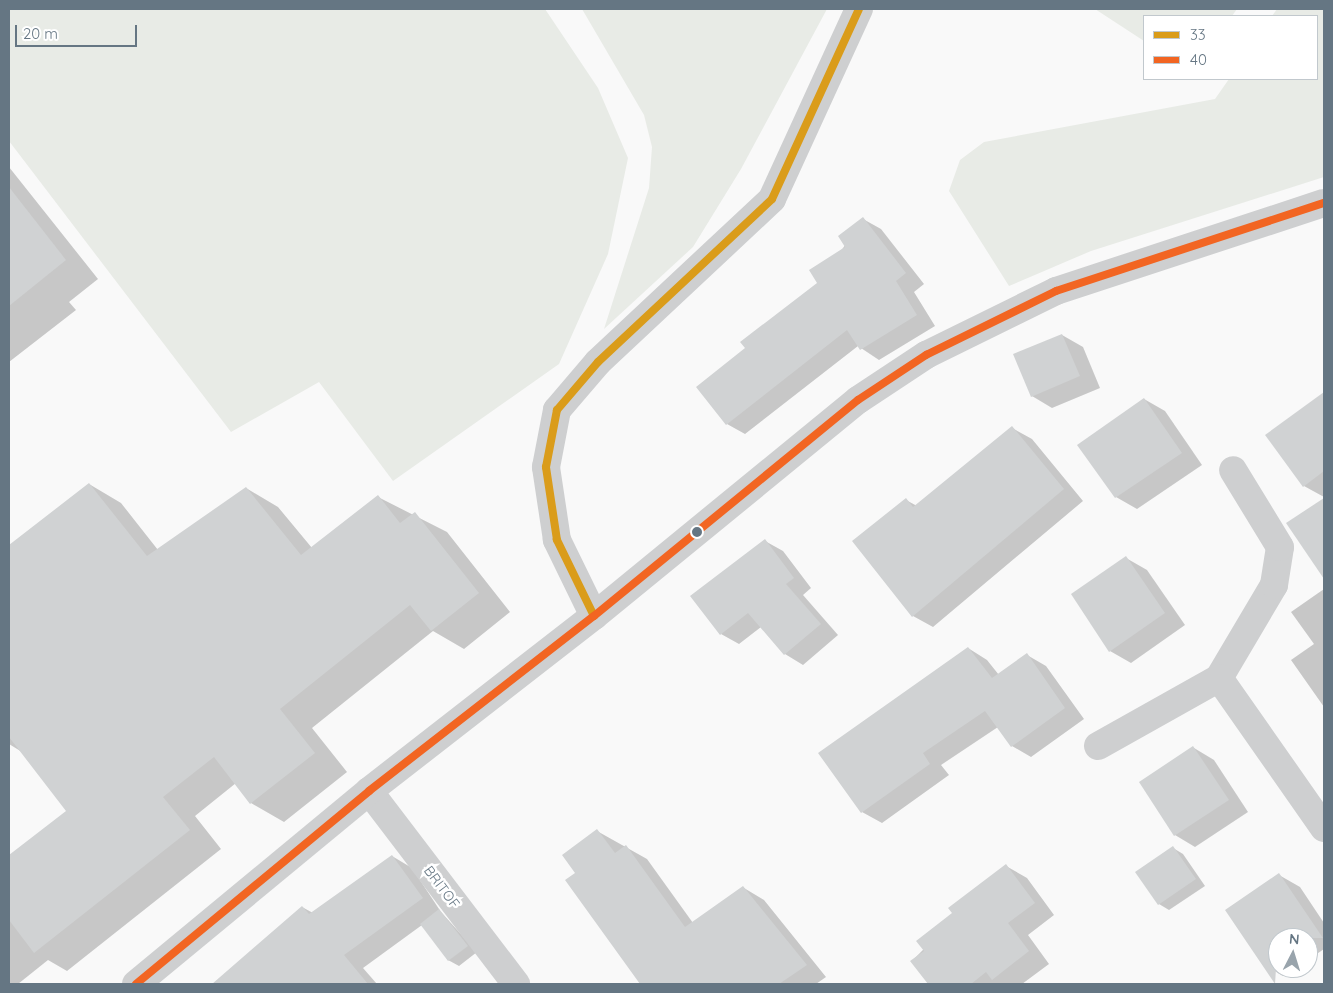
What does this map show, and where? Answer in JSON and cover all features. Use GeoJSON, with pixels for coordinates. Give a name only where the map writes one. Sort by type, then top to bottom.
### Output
{"type":"FeatureCollection","features":[{"type":"Feature","properties":{"kind":"street"},"geometry":{"type":"LineString","coordinates":[[594,616],[557,540],[546,468],[557,410],[598,362],[772,199],[859,9]]}},
{"type":"Feature","properties":{"kind":"street"},"geometry":{"type":"LineString","coordinates":[[136,984],[369,791],[594,616],[851,406],[926,355],[1056,291],[1324,204]]}},
{"type":"Feature","properties":{"kind":"street"},"geometry":{"type":"LineString","coordinates":[[1098,746],[1219,678],[1274,585],[1280,547],[1233,470]]}},
{"type":"Feature","properties":{"kind":"street"},"geometry":{"type":"LineString","coordinates":[[1219,678],[1324,828]]}},
{"type":"Feature","properties":{"kind":"street","name":"BRITOF"},"geometry":{"type":"LineString","coordinates":[[369,791],[516,984]]}},
{"type":"Feature","properties":{"kind":"shaded area"},"geometry":{"type":"Polygon","coordinates":[[[9,9],[545,9],[598,88],[628,158],[608,254],[559,364],[393,481],[319,382],[231,432],[9,141],[9,9]]]}},
{"type":"Feature","properties":{"kind":"shaded area"},"geometry":{"type":"Polygon","coordinates":[[[582,9],[827,9],[741,169],[693,247],[604,329],[649,188],[652,147],[644,115],[582,9]]]}},
{"type":"Feature","properties":{"kind":"shaded area"},"geometry":{"type":"Polygon","coordinates":[[[1095,9],[1237,9],[1233,15],[1143,15],[1143,40],[1095,9]]]}},
{"type":"Feature","properties":{"kind":"shaded area"},"geometry":{"type":"Polygon","coordinates":[[[1277,9],[1324,9],[1324,177],[1091,251],[1009,286],[949,191],[960,160],[984,142],[1215,99],[1228,80],[1318,80],[1318,15],[1273,15],[1277,9]]]}},
{"type":"Feature","properties":{"kind":"building"},"geometry":{"type":"Polygon","coordinates":[[[9,187],[66,260],[9,306],[9,187]]]}},
{"type":"Feature","properties":{"kind":"building"},"geometry":{"type":"Polygon","coordinates":[[[863,217],[906,273],[896,281],[917,315],[860,350],[847,330],[726,425],[696,387],[745,348],[740,342],[817,283],[809,270],[845,247],[838,236],[863,217]]]}},
{"type":"Feature","properties":{"kind":"building"},"geometry":{"type":"Polygon","coordinates":[[[1062,334],[1080,376],[1031,397],[1013,354],[1062,334]]]}},
{"type":"Feature","properties":{"kind":"building"},"geometry":{"type":"Polygon","coordinates":[[[1324,392],[1324,471],[1303,487],[1265,435],[1324,392]]]}},
{"type":"Feature","properties":{"kind":"building"},"geometry":{"type":"Polygon","coordinates":[[[1144,398],[1182,453],[1115,498],[1077,445],[1144,398]]]}},
{"type":"Feature","properties":{"kind":"building"},"geometry":{"type":"Polygon","coordinates":[[[1012,426],[1064,489],[912,617],[852,541],[906,498],[913,507],[1012,426]]]}},
{"type":"Feature","properties":{"kind":"building"},"geometry":{"type":"Polygon","coordinates":[[[89,483],[147,556],[246,487],[301,555],[378,495],[400,523],[415,512],[479,593],[431,631],[410,605],[280,709],[315,753],[250,804],[214,757],[163,797],[190,830],[34,953],[9,920],[9,855],[66,811],[9,737],[9,545],[89,483]]]}},
{"type":"Feature","properties":{"kind":"building"},"geometry":{"type":"Polygon","coordinates":[[[1324,498],[1324,579],[1286,523],[1324,498]]]}},
{"type":"Feature","properties":{"kind":"building"},"geometry":{"type":"Polygon","coordinates":[[[765,539],[794,578],[786,584],[821,624],[784,655],[748,613],[720,635],[690,596],[765,539]]]}},
{"type":"Feature","properties":{"kind":"building"},"geometry":{"type":"Polygon","coordinates":[[[1126,556],[1165,613],[1109,652],[1071,594],[1126,556]]]}},
{"type":"Feature","properties":{"kind":"building"},"geometry":{"type":"Polygon","coordinates":[[[968,647],[992,678],[1027,653],[1065,708],[1011,747],[985,711],[923,753],[930,764],[861,813],[818,753],[968,647]]]}},
{"type":"Feature","properties":{"kind":"building"},"geometry":{"type":"Polygon","coordinates":[[[1193,746],[1229,800],[1174,836],[1139,782],[1193,746]]]}},
{"type":"Feature","properties":{"kind":"building"},"geometry":{"type":"Polygon","coordinates":[[[597,829],[615,853],[626,845],[685,927],[743,886],[807,965],[779,984],[640,984],[565,880],[575,873],[562,855],[597,829]]]}},
{"type":"Feature","properties":{"kind":"building"},"geometry":{"type":"Polygon","coordinates":[[[1173,846],[1196,879],[1158,905],[1135,872],[1173,846]]]}},
{"type":"Feature","properties":{"kind":"building"},"geometry":{"type":"Polygon","coordinates":[[[392,855],[423,898],[344,955],[368,984],[212,984],[302,906],[309,914],[392,855]]]}},
{"type":"Feature","properties":{"kind":"building"},"geometry":{"type":"Polygon","coordinates":[[[1006,864],[1035,903],[1008,923],[1029,951],[992,980],[986,972],[971,984],[928,984],[910,961],[924,951],[916,941],[952,913],[948,908],[1006,864]]]}},
{"type":"Feature","properties":{"kind":"building"},"geometry":{"type":"Polygon","coordinates":[[[1279,873],[1316,928],[1268,928],[1268,974],[1225,910],[1279,873]]]}},
{"type":"Feature","properties":{"kind":"building"},"geometry":{"type":"Polygon","coordinates":[[[439,909],[468,946],[448,961],[420,924],[439,909]]]}},
{"type":"Feature","properties":{"kind":"building"},"geometry":{"type":"Polygon","coordinates":[[[1318,931],[1323,938],[1318,938],[1318,931]]]}},
{"type":"Feature","properties":{"kind":"transit line","name":"33"},"geometry":{"type":"LineString","coordinates":[[594,616],[557,540],[546,467],[557,410],[598,362],[772,199],[859,9]]}},
{"type":"Feature","properties":{"kind":"transit line","name":"40"},"geometry":{"type":"LineString","coordinates":[[136,984],[369,791],[594,616],[858,400],[926,355],[1056,291],[1324,203]]}}]}
